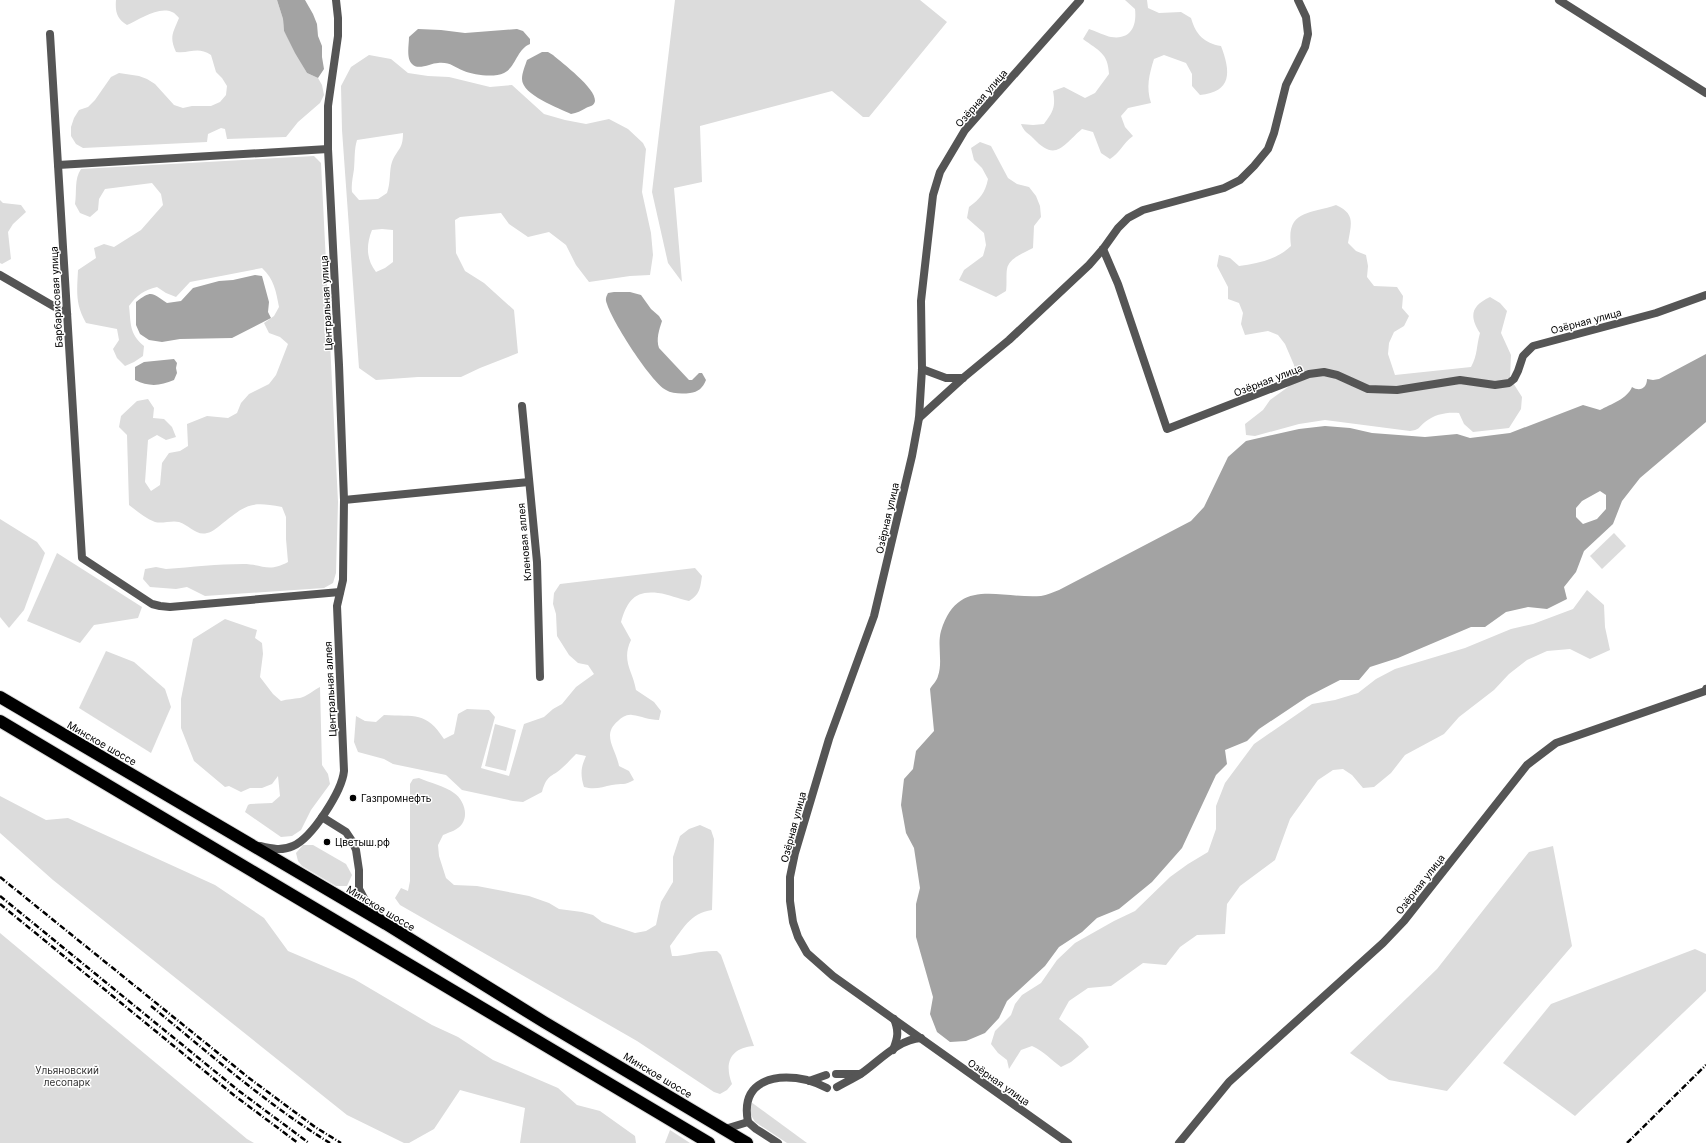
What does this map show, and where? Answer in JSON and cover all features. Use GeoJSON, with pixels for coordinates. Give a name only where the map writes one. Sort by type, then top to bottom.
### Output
{"type":"FeatureCollection","features":[{"type":"Feature","properties":{"kind":"highway","name":"Минское шоссе"},"geometry":{"type":"LineString","coordinates":[[0,697],[386,924],[544,1022],[747,1143]]}},
{"type":"Feature","properties":{"kind":"highway"},"geometry":{"type":"LineString","coordinates":[[0,721],[709,1143]]}},
{"type":"Feature","properties":{"kind":"street","name":"Центральная улица"},"geometry":{"type":"LineString","coordinates":[[336,0],[338,36],[328,106],[328,149],[344,500],[343,580],[336,606]]}},
{"type":"Feature","properties":{"kind":"street","name":"Озёрная улица"},"geometry":{"type":"LineString","coordinates":[[1068,1143],[833,976],[807,953],[798,937],[793,922],[790,901],[790,877],[795,853],[829,739],[874,616],[920,418],[922,368],[921,301],[933,195],[940,172],[965,130],[1080,0]]}},
{"type":"Feature","properties":{"kind":"street"},"geometry":{"type":"LineString","coordinates":[[920,418],[963,378],[1009,340],[1089,265],[1118,228],[1128,218],[1143,210],[1224,188],[1240,180],[1268,149],[1274,133],[1286,85],[1305,47],[1308,34],[1306,17],[1298,0]]}},
{"type":"Feature","properties":{"kind":"street"},"geometry":{"type":"LineString","coordinates":[[1559,0],[1706,93]]}},
{"type":"Feature","properties":{"kind":"street","name":"Барбарисовая улица"},"geometry":{"type":"LineString","coordinates":[[50,34],[82,558],[152,604],[160,606],[170,607],[340,592]]}},
{"type":"Feature","properties":{"kind":"street"},"geometry":{"type":"LineString","coordinates":[[58,165],[328,149]]}},
{"type":"Feature","properties":{"kind":"street","name":"Озёрная улица"},"geometry":{"type":"LineString","coordinates":[[1103,249],[1118,284],[1167,429],[1309,374],[1324,372],[1337,375],[1368,388],[1397,390],[1460,380],[1495,385],[1509,383],[1518,372],[1523,356],[1533,346],[1656,313],[1706,295]]}},
{"type":"Feature","properties":{"kind":"street"},"geometry":{"type":"LineString","coordinates":[[0,275],[67,314]]}},
{"type":"Feature","properties":{"kind":"street"},"geometry":{"type":"LineString","coordinates":[[922,368],[946,378],[963,378]]}},
{"type":"Feature","properties":{"kind":"street","name":"Кленовая аллея"},"geometry":{"type":"LineString","coordinates":[[522,406],[537,562],[540,677]]}},
{"type":"Feature","properties":{"kind":"street"},"geometry":{"type":"LineString","coordinates":[[344,500],[529,482]]}},
{"type":"Feature","properties":{"kind":"street","name":"Центральная аллея"},"geometry":{"type":"LineString","coordinates":[[322,817],[339,788],[343,779],[344,771],[336,606]]}},
{"type":"Feature","properties":{"kind":"street","name":"Озёрная улица"},"geometry":{"type":"LineString","coordinates":[[1179,1143],[1229,1082],[1383,943],[1404,921],[1527,765],[1556,742],[1704,691],[1706,689]]}},
{"type":"Feature","properties":{"kind":"street"},"geometry":{"type":"LineString","coordinates":[[249,844],[279,850],[295,846],[305,838],[322,817],[346,832],[352,841],[356,850],[359,870],[359,889],[366,902],[386,924]]}},
{"type":"Feature","properties":{"kind":"street"},"geometry":{"type":"LineString","coordinates":[[893,1019],[898,1033],[893,1050]]}},
{"type":"Feature","properties":{"kind":"street"},"geometry":{"type":"LineString","coordinates":[[838,1087],[860,1074],[893,1050],[914,1038],[921,1038]]}},
{"type":"Feature","properties":{"kind":"street"},"geometry":{"type":"LineString","coordinates":[[836,1074],[860,1074]]}},
{"type":"Feature","properties":{"kind":"street"},"geometry":{"type":"LineString","coordinates":[[809,1081],[826,1075]]}},
{"type":"Feature","properties":{"kind":"street"},"geometry":{"type":"LineString","coordinates":[[778,1143],[748,1122],[746,1111],[748,1098],[755,1087],[762,1082],[772,1079],[794,1078],[809,1081],[827,1088]]}},
{"type":"Feature","properties":{"kind":"street"},"geometry":{"type":"LineString","coordinates":[[725,1129],[748,1122]]}},
{"type":"Feature","properties":{"kind":"green space"},"geometry":{"type":"Polygon","coordinates":[[[116,0],[277,0],[283,19],[284,31],[307,73],[318,78],[322,85],[324,95],[320,103],[298,122],[286,137],[227,139],[225,129],[221,128],[208,134],[207,142],[83,148],[76,144],[71,136],[71,127],[74,118],[79,110],[88,107],[95,100],[111,77],[119,73],[139,76],[147,79],[155,84],[174,105],[183,108],[192,106],[211,106],[220,102],[226,95],[227,86],[216,72],[211,55],[202,51],[176,52],[172,39],[179,18],[175,14],[167,11],[155,12],[127,25],[117,15],[116,0]]]}},
{"type":"Feature","properties":{"kind":"green space"},"geometry":{"type":"Polygon","coordinates":[[[675,0],[920,0],[947,22],[869,117],[863,117],[832,91],[700,126],[702,182],[674,188],[682,282],[668,263],[652,192],[675,0]]]}},
{"type":"Feature","properties":{"kind":"green space"},"geometry":{"type":"Polygon","coordinates":[[[1125,0],[1147,0],[1148,8],[1159,13],[1181,12],[1191,18],[1198,34],[1210,43],[1221,46],[1227,72],[1223,85],[1218,90],[1200,95],[1192,86],[1192,74],[1186,63],[1164,55],[1154,59],[1151,70],[1148,86],[1151,103],[1128,108],[1121,116],[1125,127],[1133,136],[1114,156],[1110,159],[1101,153],[1093,132],[1082,129],[1059,149],[1048,149],[1026,132],[1021,124],[1044,124],[1053,109],[1053,91],[1064,87],[1085,98],[1095,93],[1109,74],[1107,61],[1102,53],[1083,39],[1089,29],[1111,37],[1118,37],[1128,34],[1134,26],[1135,9],[1125,0]]]}},
{"type":"Feature","properties":{"kind":"green space"},"geometry":{"type":"Polygon","coordinates":[[[369,55],[391,59],[408,73],[449,77],[490,87],[512,85],[544,114],[586,124],[609,119],[628,129],[643,143],[646,149],[642,192],[651,233],[653,255],[650,275],[630,276],[589,282],[576,265],[566,245],[549,232],[528,237],[509,224],[501,213],[460,217],[455,220],[456,253],[465,271],[484,283],[514,310],[518,353],[461,377],[418,377],[376,380],[359,368],[342,130],[341,86],[351,67],[369,55]],[[403,133],[357,140],[352,192],[359,200],[378,199],[387,193],[391,165],[401,146],[403,133]],[[372,230],[368,246],[370,262],[376,272],[393,262],[393,230],[372,230]]]}},
{"type":"Feature","properties":{"kind":"green space"},"geometry":{"type":"Polygon","coordinates":[[[980,142],[991,146],[1008,178],[1017,184],[1029,187],[1036,196],[1040,206],[1041,217],[1034,226],[1033,248],[1017,256],[1008,265],[1006,291],[996,297],[959,280],[964,270],[983,256],[986,245],[984,233],[967,218],[969,207],[982,195],[988,179],[982,168],[974,160],[971,148],[980,142]]]}},
{"type":"Feature","properties":{"kind":"green space"},"geometry":{"type":"Polygon","coordinates":[[[314,156],[321,163],[338,502],[336,573],[333,583],[324,588],[205,596],[187,587],[176,589],[150,587],[143,579],[145,569],[156,567],[166,569],[243,564],[275,567],[288,562],[286,517],[282,507],[256,504],[244,508],[214,530],[203,534],[196,532],[183,523],[173,521],[155,522],[141,514],[129,505],[127,435],[119,427],[121,416],[137,401],[148,399],[154,408],[153,418],[164,419],[172,427],[176,437],[166,440],[157,435],[148,440],[145,482],[151,491],[160,485],[162,463],[169,453],[180,451],[188,446],[187,424],[207,416],[228,418],[237,413],[241,403],[249,394],[269,384],[276,375],[288,344],[280,337],[269,333],[264,323],[274,316],[279,307],[272,281],[262,268],[190,282],[176,297],[157,287],[141,294],[129,306],[133,333],[139,342],[144,346],[143,356],[125,366],[117,358],[113,349],[119,340],[117,329],[86,323],[82,316],[78,303],[78,270],[96,258],[94,248],[104,244],[114,247],[141,230],[163,205],[161,194],[152,183],[105,189],[99,199],[98,210],[90,217],[80,213],[75,204],[77,177],[81,169],[314,156]]]}},
{"type":"Feature","properties":{"kind":"green space"},"geometry":{"type":"Polygon","coordinates":[[[0,200],[3,203],[21,205],[26,212],[13,224],[8,232],[11,259],[2,264],[0,263],[0,200]]]}},
{"type":"Feature","properties":{"kind":"green space"},"geometry":{"type":"Polygon","coordinates":[[[1336,205],[1347,212],[1351,220],[1348,243],[1356,251],[1366,255],[1368,266],[1367,277],[1374,286],[1397,287],[1403,296],[1402,308],[1409,316],[1404,326],[1394,332],[1389,343],[1388,354],[1395,375],[1471,367],[1476,354],[1480,333],[1476,327],[1473,317],[1476,308],[1484,300],[1490,297],[1500,303],[1507,311],[1501,333],[1511,355],[1510,378],[1522,397],[1521,409],[1509,428],[1473,432],[1464,424],[1459,413],[1450,413],[1433,417],[1417,429],[1410,431],[1325,420],[1299,424],[1255,436],[1246,435],[1245,424],[1263,410],[1270,400],[1288,387],[1295,377],[1294,365],[1285,344],[1278,335],[1268,331],[1245,335],[1241,324],[1243,313],[1239,303],[1228,299],[1228,287],[1217,266],[1219,255],[1230,258],[1239,266],[1273,258],[1291,246],[1290,234],[1292,226],[1296,220],[1309,212],[1336,205]]]}},
{"type":"Feature","properties":{"kind":"green space"},"geometry":{"type":"Polygon","coordinates":[[[0,519],[37,542],[45,553],[24,610],[9,628],[0,617],[0,519]]]}},
{"type":"Feature","properties":{"kind":"green space"},"geometry":{"type":"Polygon","coordinates":[[[1614,533],[1626,546],[1602,569],[1590,556],[1614,533]]]}},
{"type":"Feature","properties":{"kind":"green space"},"geometry":{"type":"Polygon","coordinates":[[[57,553],[142,607],[138,618],[94,625],[80,643],[27,621],[57,553]]]}},
{"type":"Feature","properties":{"kind":"green space"},"geometry":{"type":"Polygon","coordinates":[[[695,568],[702,576],[701,584],[699,591],[689,601],[662,594],[643,593],[629,603],[621,622],[631,640],[628,647],[627,660],[636,690],[654,702],[661,711],[659,720],[630,715],[622,718],[613,726],[610,737],[611,742],[619,766],[629,771],[634,780],[631,782],[598,788],[584,787],[582,771],[586,756],[576,754],[548,779],[542,792],[523,802],[513,801],[462,790],[446,775],[393,764],[384,759],[358,752],[354,742],[356,716],[365,721],[376,722],[384,715],[419,717],[438,730],[444,739],[454,734],[458,714],[467,709],[489,710],[495,717],[481,768],[509,776],[524,724],[544,717],[553,709],[562,704],[576,687],[594,674],[588,665],[578,663],[569,655],[557,636],[556,614],[553,604],[554,593],[560,584],[695,568]]]}},
{"type":"Feature","properties":{"kind":"green space"},"geometry":{"type":"Polygon","coordinates":[[[1587,590],[1604,605],[1605,627],[1610,650],[1590,659],[1570,649],[1547,651],[1527,660],[1509,674],[1494,690],[1459,717],[1444,734],[1405,755],[1391,773],[1374,787],[1363,788],[1352,775],[1343,769],[1333,770],[1318,780],[1290,819],[1275,860],[1240,886],[1227,904],[1225,934],[1197,935],[1180,947],[1166,965],[1143,963],[1111,986],[1088,988],[1069,1001],[1059,1019],[1082,1038],[1089,1047],[1071,1062],[1061,1067],[1044,1053],[1032,1046],[1021,1050],[1009,1069],[1007,1060],[998,1053],[991,1044],[995,1031],[1011,1015],[1015,1004],[1022,995],[1041,983],[1057,960],[1075,943],[1135,911],[1170,877],[1208,852],[1216,829],[1216,806],[1225,783],[1254,744],[1312,704],[1335,700],[1358,693],[1376,679],[1395,669],[1465,648],[1511,629],[1533,624],[1573,609],[1587,590]]]}},
{"type":"Feature","properties":{"kind":"green space"},"geometry":{"type":"Polygon","coordinates":[[[225,619],[257,630],[255,638],[262,643],[263,654],[260,677],[273,694],[281,701],[302,697],[320,687],[322,765],[328,774],[330,784],[311,810],[301,830],[292,836],[281,837],[245,812],[250,804],[272,803],[280,796],[278,776],[272,784],[262,788],[250,788],[241,792],[229,786],[225,787],[194,761],[181,728],[181,699],[193,639],[225,619]]]}},
{"type":"Feature","properties":{"kind":"green space"},"geometry":{"type":"Polygon","coordinates":[[[106,651],[134,662],[165,689],[171,707],[151,753],[79,708],[106,651]]]}},
{"type":"Feature","properties":{"kind":"green space"},"geometry":{"type":"Polygon","coordinates":[[[495,724],[516,730],[506,771],[485,766],[495,724]]]}},
{"type":"Feature","properties":{"kind":"green space"},"geometry":{"type":"Polygon","coordinates":[[[419,778],[442,786],[450,791],[460,799],[464,807],[465,816],[462,824],[456,829],[443,835],[438,845],[439,856],[446,878],[454,885],[477,886],[529,896],[549,903],[559,909],[593,915],[602,922],[635,933],[646,931],[656,925],[661,902],[673,882],[673,857],[680,836],[689,829],[700,825],[711,830],[714,839],[712,910],[698,914],[692,918],[670,946],[672,956],[711,951],[717,951],[721,955],[754,1046],[746,1047],[734,1053],[729,1063],[732,1084],[727,1090],[720,1094],[714,1092],[637,1041],[400,905],[395,898],[401,888],[408,891],[410,881],[410,784],[413,779],[419,778]]]}},
{"type":"Feature","properties":{"kind":"green space"},"geometry":{"type":"Polygon","coordinates":[[[0,796],[46,820],[68,818],[215,885],[264,918],[288,951],[354,979],[432,1025],[458,1037],[493,1060],[558,1088],[577,1105],[600,1111],[635,1136],[636,1143],[520,1143],[525,1108],[460,1090],[434,1129],[409,1143],[404,1143],[347,1115],[53,880],[0,833],[0,796]]]}},
{"type":"Feature","properties":{"kind":"green space"},"geometry":{"type":"Polygon","coordinates":[[[303,845],[313,845],[346,864],[352,875],[347,886],[336,886],[302,866],[298,861],[296,853],[303,845]]]}},
{"type":"Feature","properties":{"kind":"green space"},"geometry":{"type":"Polygon","coordinates":[[[1553,846],[1572,946],[1447,1091],[1389,1080],[1350,1053],[1437,969],[1529,852],[1553,846]]]}},
{"type":"Feature","properties":{"kind":"green space","name":"Ульяновский лесопарк"},"geometry":{"type":"Polygon","coordinates":[[[0,933],[247,1139],[254,1143],[0,1143],[0,933]]]}},
{"type":"Feature","properties":{"kind":"green space"},"geometry":{"type":"Polygon","coordinates":[[[1695,949],[1706,954],[1706,991],[1575,1116],[1503,1063],[1551,1004],[1695,949]]]}},
{"type":"Feature","properties":{"kind":"green space"},"geometry":{"type":"Polygon","coordinates":[[[751,1102],[807,1143],[787,1143],[755,1122],[751,1115],[751,1102]]]}},
{"type":"Feature","properties":{"kind":"green space"},"geometry":{"type":"Polygon","coordinates":[[[670,1130],[690,1143],[665,1143],[670,1130]]]}},
{"type":"Feature","properties":{"kind":"shaded area"},"geometry":{"type":"Polygon","coordinates":[[[277,0],[305,0],[313,14],[322,46],[324,69],[318,78],[307,73],[295,53],[284,31],[283,19],[277,0]]]}},
{"type":"Feature","properties":{"kind":"shaded area"},"geometry":{"type":"Polygon","coordinates":[[[418,29],[465,33],[517,29],[523,31],[530,39],[530,44],[522,50],[511,67],[500,75],[490,76],[473,74],[449,64],[442,63],[418,67],[410,61],[408,51],[409,37],[418,29]]]}},
{"type":"Feature","properties":{"kind":"shaded area"},"geometry":{"type":"Polygon","coordinates":[[[542,52],[548,52],[553,55],[585,83],[594,96],[595,101],[593,105],[571,114],[550,105],[534,96],[528,90],[522,79],[527,60],[542,52]]]}},
{"type":"Feature","properties":{"kind":"shaded area"},"geometry":{"type":"Polygon","coordinates":[[[255,275],[262,276],[269,302],[268,312],[271,318],[232,338],[180,339],[162,342],[149,340],[140,334],[136,325],[136,302],[146,295],[155,295],[167,303],[181,301],[193,288],[219,281],[233,280],[255,275]]]}},
{"type":"Feature","properties":{"kind":"shaded area"},"geometry":{"type":"Polygon","coordinates":[[[630,292],[641,295],[662,321],[658,338],[659,348],[689,380],[692,380],[699,373],[702,373],[706,380],[700,389],[695,392],[687,393],[671,392],[659,385],[651,376],[624,337],[610,312],[606,298],[608,293],[630,292]]]}},
{"type":"Feature","properties":{"kind":"shaded area"},"geometry":{"type":"Polygon","coordinates":[[[1706,354],[1706,422],[1640,478],[1622,501],[1613,524],[1584,551],[1576,572],[1564,587],[1567,599],[1547,609],[1528,607],[1506,612],[1485,627],[1471,627],[1398,658],[1370,667],[1359,680],[1340,680],[1307,697],[1259,729],[1247,741],[1225,750],[1227,764],[1216,775],[1182,848],[1152,882],[1119,909],[1097,918],[1082,932],[1059,947],[1045,966],[1007,1001],[999,1018],[985,1033],[966,1041],[950,1042],[937,1032],[930,1014],[933,997],[916,937],[916,904],[920,888],[914,848],[906,833],[901,805],[904,779],[913,769],[916,751],[934,731],[930,689],[937,680],[939,671],[941,631],[948,614],[958,603],[969,597],[982,594],[1041,596],[1048,594],[1059,590],[1191,521],[1204,507],[1228,457],[1246,441],[1299,429],[1325,426],[1350,428],[1372,433],[1425,437],[1457,434],[1470,438],[1510,433],[1583,405],[1600,410],[1623,398],[1632,387],[1640,389],[1644,387],[1647,379],[1659,379],[1706,354]],[[1600,491],[1582,501],[1576,508],[1576,517],[1583,524],[1597,519],[1606,509],[1606,495],[1600,491]]]}},
{"type":"Feature","properties":{"kind":"shaded area"},"geometry":{"type":"Polygon","coordinates":[[[174,359],[177,363],[177,373],[174,380],[164,384],[150,385],[135,380],[135,367],[144,362],[174,359]]]}},
{"type":"Feature","properties":{"kind":"railway"},"geometry":{"type":"LineString","coordinates":[[0,877],[249,1078],[315,1127],[341,1143]]}},
{"type":"Feature","properties":{"kind":"railway"},"geometry":{"type":"LineString","coordinates":[[0,896],[239,1091],[309,1143]]}},
{"type":"Feature","properties":{"kind":"railway"},"geometry":{"type":"LineString","coordinates":[[0,904],[235,1096],[298,1143]]}},
{"type":"Feature","properties":{"kind":"railway"},"geometry":{"type":"LineString","coordinates":[[151,1006],[216,1060],[283,1112],[330,1143]]}},
{"type":"Feature","properties":{"kind":"railway"},"geometry":{"type":"LineString","coordinates":[[1627,1143],[1706,1065]]}},
{"type":"Feature","properties":{"kind":"place","name":"Газпромнефть"},"geometry":{"type":"Point","coordinates":[353,798]}},
{"type":"Feature","properties":{"kind":"place","name":"Цветыш.рф"},"geometry":{"type":"Point","coordinates":[327,842]}}]}
